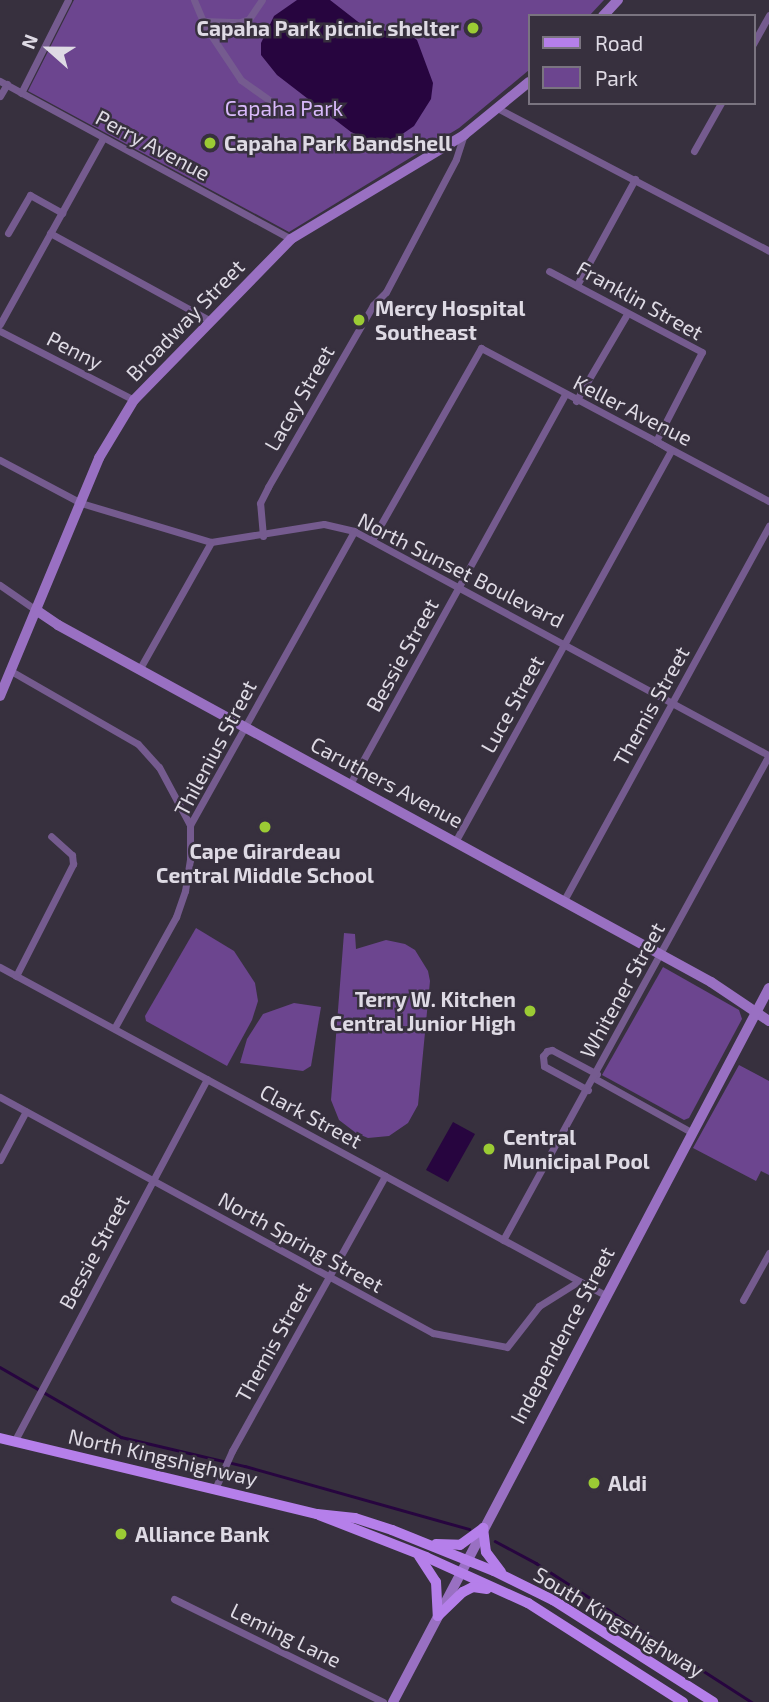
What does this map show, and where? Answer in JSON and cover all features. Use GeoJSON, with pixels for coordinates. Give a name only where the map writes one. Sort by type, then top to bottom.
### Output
{"type":"FeatureCollection","features":[{"type":"Feature","properties":{"kind":"main road","name":"North Kingshighway"},"geometry":{"type":"LineString","coordinates":[[0,1438],[317,1514],[355,1518],[467,1560]]}},
{"type":"Feature","properties":{"kind":"main road","name":"North Kingshighway"},"geometry":{"type":"LineString","coordinates":[[317,1514],[461,1572]]}},
{"type":"Feature","properties":{"kind":"main road"},"geometry":{"type":"LineString","coordinates":[[426,1543],[460,1545],[483,1528],[486,1552],[509,1579]]}},
{"type":"Feature","properties":{"kind":"main road"},"geometry":{"type":"LineString","coordinates":[[417,1554],[436,1582],[438,1616]]}},
{"type":"Feature","properties":{"kind":"main road","name":"South Kingshighway"},"geometry":{"type":"LineString","coordinates":[[467,1560],[553,1600],[713,1702]]}},
{"type":"Feature","properties":{"kind":"main road","name":"South Kingshighway"},"geometry":{"type":"LineString","coordinates":[[461,1572],[563,1624],[682,1702]]}},
{"type":"Feature","properties":{"kind":"main road"},"geometry":{"type":"LineString","coordinates":[[438,1616],[473,1587],[502,1591]]}},
{"type":"Feature","properties":{"kind":"street"},"geometry":{"type":"LineString","coordinates":[[21,93],[68,0]]}},
{"type":"Feature","properties":{"kind":"street"},"geometry":{"type":"LineString","coordinates":[[194,0],[203,21],[241,80],[276,105]]}},
{"type":"Feature","properties":{"kind":"street"},"geometry":{"type":"LineString","coordinates":[[203,21],[240,22],[248,19],[262,0]]}},
{"type":"Feature","properties":{"kind":"street"},"geometry":{"type":"LineString","coordinates":[[605,14],[618,0]]}},
{"type":"Feature","properties":{"kind":"street"},"geometry":{"type":"LineString","coordinates":[[755,40],[769,15]]}},
{"type":"Feature","properties":{"kind":"street"},"geometry":{"type":"LineString","coordinates":[[0,96],[3,82]]}},
{"type":"Feature","properties":{"kind":"street","name":"Perry Avenue"},"geometry":{"type":"LineString","coordinates":[[3,82],[290,239]]}},
{"type":"Feature","properties":{"kind":"street","name":"Broadway Street"},"geometry":{"type":"LineString","coordinates":[[0,696],[108,438],[134,400],[290,239],[464,135],[528,83]]}},
{"type":"Feature","properties":{"kind":"street"},"geometry":{"type":"LineString","coordinates":[[694,151],[720,105]]}},
{"type":"Feature","properties":{"kind":"street"},"geometry":{"type":"LineString","coordinates":[[499,109],[769,251]]}},
{"type":"Feature","properties":{"kind":"street","name":"Lacey Street"},"geometry":{"type":"LineString","coordinates":[[263,536],[260,503],[373,305],[386,292],[456,159],[464,135]]}},
{"type":"Feature","properties":{"kind":"street"},"geometry":{"type":"LineString","coordinates":[[0,324],[103,138]]}},
{"type":"Feature","properties":{"kind":"street"},"geometry":{"type":"LineString","coordinates":[[577,285],[635,179]]}},
{"type":"Feature","properties":{"kind":"street"},"geometry":{"type":"LineString","coordinates":[[8,233],[30,195],[62,213]]}},
{"type":"Feature","properties":{"kind":"street"},"geometry":{"type":"LineString","coordinates":[[50,233],[211,321]]}},
{"type":"Feature","properties":{"kind":"street","name":"Franklin Street"},"geometry":{"type":"LineString","coordinates":[[549,271],[702,352],[656,441],[671,450]]}},
{"type":"Feature","properties":{"kind":"street"},"geometry":{"type":"LineString","coordinates":[[576,401],[627,314]]}},
{"type":"Feature","properties":{"kind":"street","name":"Penny"},"geometry":{"type":"LineString","coordinates":[[0,331],[134,400]]}},
{"type":"Feature","properties":{"kind":"street","name":"Keller Avenue"},"geometry":{"type":"LineString","coordinates":[[372,540],[481,348],[576,401],[769,501]]}},
{"type":"Feature","properties":{"kind":"street","name":"Bessie Street"},"geometry":{"type":"LineString","coordinates":[[350,784],[565,395]]}},
{"type":"Feature","properties":{"kind":"street","name":"Luce Street"},"geometry":{"type":"LineString","coordinates":[[455,842],[671,450]]}},
{"type":"Feature","properties":{"kind":"street","name":"North Sunset Boulevard"},"geometry":{"type":"LineString","coordinates":[[0,460],[81,503],[211,541],[263,536],[324,524],[354,531],[769,755]]}},
{"type":"Feature","properties":{"kind":"street","name":"Themis Street"},"geometry":{"type":"LineString","coordinates":[[563,902],[769,526]]}},
{"type":"Feature","properties":{"kind":"street","name":"Thilenius Street"},"geometry":{"type":"LineString","coordinates":[[116,1027],[176,917],[188,873],[190,824],[354,531]]}},
{"type":"Feature","properties":{"kind":"street"},"geometry":{"type":"LineString","coordinates":[[139,670],[211,541]]}},
{"type":"Feature","properties":{"kind":"street","name":"Caruthers Avenue"},"geometry":{"type":"LineString","coordinates":[[0,585],[36,610],[139,670],[711,982],[769,1021]]}},
{"type":"Feature","properties":{"kind":"street"},"geometry":{"type":"LineString","coordinates":[[11,671],[138,744],[159,767],[190,824]]}},
{"type":"Feature","properties":{"kind":"street","name":"Whitener Street"},"geometry":{"type":"LineString","coordinates":[[503,1240],[596,1076],[769,755]]}},
{"type":"Feature","properties":{"kind":"street"},"geometry":{"type":"LineString","coordinates":[[16,976],[73,864],[72,855],[51,836]]}},
{"type":"Feature","properties":{"kind":"street","name":"Clark Street"},"geometry":{"type":"LineString","coordinates":[[0,967],[116,1027],[605,1295]]}},
{"type":"Feature","properties":{"kind":"street","name":"Independence Street"},"geometry":{"type":"LineString","coordinates":[[393,1702],[769,988]]}},
{"type":"Feature","properties":{"kind":"street"},"geometry":{"type":"LineString","coordinates":[[587,1090],[544,1066],[543,1056],[547,1051],[552,1050],[691,1132]]}},
{"type":"Feature","properties":{"kind":"street","name":"Bessie Street"},"geometry":{"type":"LineString","coordinates":[[14,1442],[207,1079]]}},
{"type":"Feature","properties":{"kind":"street","name":"North Spring Street"},"geometry":{"type":"LineString","coordinates":[[0,1097],[329,1279],[433,1333],[507,1347],[539,1306],[579,1281]]}},
{"type":"Feature","properties":{"kind":"street"},"geometry":{"type":"LineString","coordinates":[[0,1160],[26,1111]]}},
{"type":"Feature","properties":{"kind":"street","name":"Themis Street"},"geometry":{"type":"LineString","coordinates":[[215,1489],[232,1451],[385,1176]]}},
{"type":"Feature","properties":{"kind":"street"},"geometry":{"type":"LineString","coordinates":[[743,1300],[769,1253]]}},
{"type":"Feature","properties":{"kind":"street","name":"Leming Lane"},"geometry":{"type":"LineString","coordinates":[[174,1600],[383,1702]]}},
{"type":"Feature","properties":{"kind":"green space","name":"Capaha Park"},"geometry":{"type":"Polygon","coordinates":[[[74,0],[604,0],[591,14],[528,14],[528,71],[459,128],[289,232],[28,91],[74,0]]]}},
{"type":"Feature","properties":{"kind":"green space"},"geometry":{"type":"Polygon","coordinates":[[[196,928],[234,951],[255,983],[258,1001],[252,1020],[227,1066],[146,1021],[145,1016],[196,928]]]}},
{"type":"Feature","properties":{"kind":"green space"},"geometry":{"type":"Polygon","coordinates":[[[344,933],[355,934],[356,949],[386,940],[405,944],[415,950],[428,971],[430,981],[418,1105],[408,1123],[389,1136],[368,1138],[356,1133],[339,1120],[331,1100],[344,933]]]}},
{"type":"Feature","properties":{"kind":"green space"},"geometry":{"type":"Polygon","coordinates":[[[663,967],[739,1010],[742,1019],[689,1118],[684,1120],[602,1075],[663,967]]]}},
{"type":"Feature","properties":{"kind":"green space"},"geometry":{"type":"Polygon","coordinates":[[[294,1003],[321,1007],[311,1066],[303,1071],[240,1063],[247,1039],[263,1014],[294,1003]]]}},
{"type":"Feature","properties":{"kind":"green space"},"geometry":{"type":"Polygon","coordinates":[[[739,1065],[769,1081],[769,1175],[761,1171],[756,1181],[693,1148],[739,1065]]]}},
{"type":"Feature","properties":{"kind":"shaded area"},"geometry":{"type":"Polygon","coordinates":[[[297,0],[330,0],[366,28],[409,34],[417,40],[433,83],[431,99],[414,126],[398,137],[383,142],[365,138],[351,132],[277,75],[261,55],[261,43],[274,16],[297,0]]]}},
{"type":"Feature","properties":{"kind":"shaded area"},"geometry":{"type":"Polygon","coordinates":[[[453,1122],[475,1134],[448,1182],[426,1170],[453,1122]]]}},
{"type":"Feature","properties":{"kind":"waterway"},"geometry":{"type":"LineString","coordinates":[[0,1367],[121,1437],[245,1466],[469,1529]]}},
{"type":"Feature","properties":{"kind":"waterway"},"geometry":{"type":"LineString","coordinates":[[495,1541],[536,1563],[752,1702]]}},
{"type":"Feature","properties":{"kind":"place","name":"Capaha Park picnic shelter"},"geometry":{"type":"Point","coordinates":[473,28]}},
{"type":"Feature","properties":{"kind":"place","name":"Capaha Park Bandshell"},"geometry":{"type":"Point","coordinates":[210,143]}},
{"type":"Feature","properties":{"kind":"place","name":"Mercy Hospital Southeast"},"geometry":{"type":"Point","coordinates":[359,320]}},
{"type":"Feature","properties":{"kind":"place","name":"Cape Girardeau Central Middle School"},"geometry":{"type":"Point","coordinates":[265,827]}},
{"type":"Feature","properties":{"kind":"place","name":"Terry W. Kitchen Central Junior High"},"geometry":{"type":"Point","coordinates":[530,1011]}},
{"type":"Feature","properties":{"kind":"place","name":"Central Municipal Pool"},"geometry":{"type":"Point","coordinates":[489,1149]}},
{"type":"Feature","properties":{"kind":"place","name":"Aldi"},"geometry":{"type":"Point","coordinates":[594,1483]}},
{"type":"Feature","properties":{"kind":"place","name":"Alliance Bank"},"geometry":{"type":"Point","coordinates":[121,1534]}}]}
